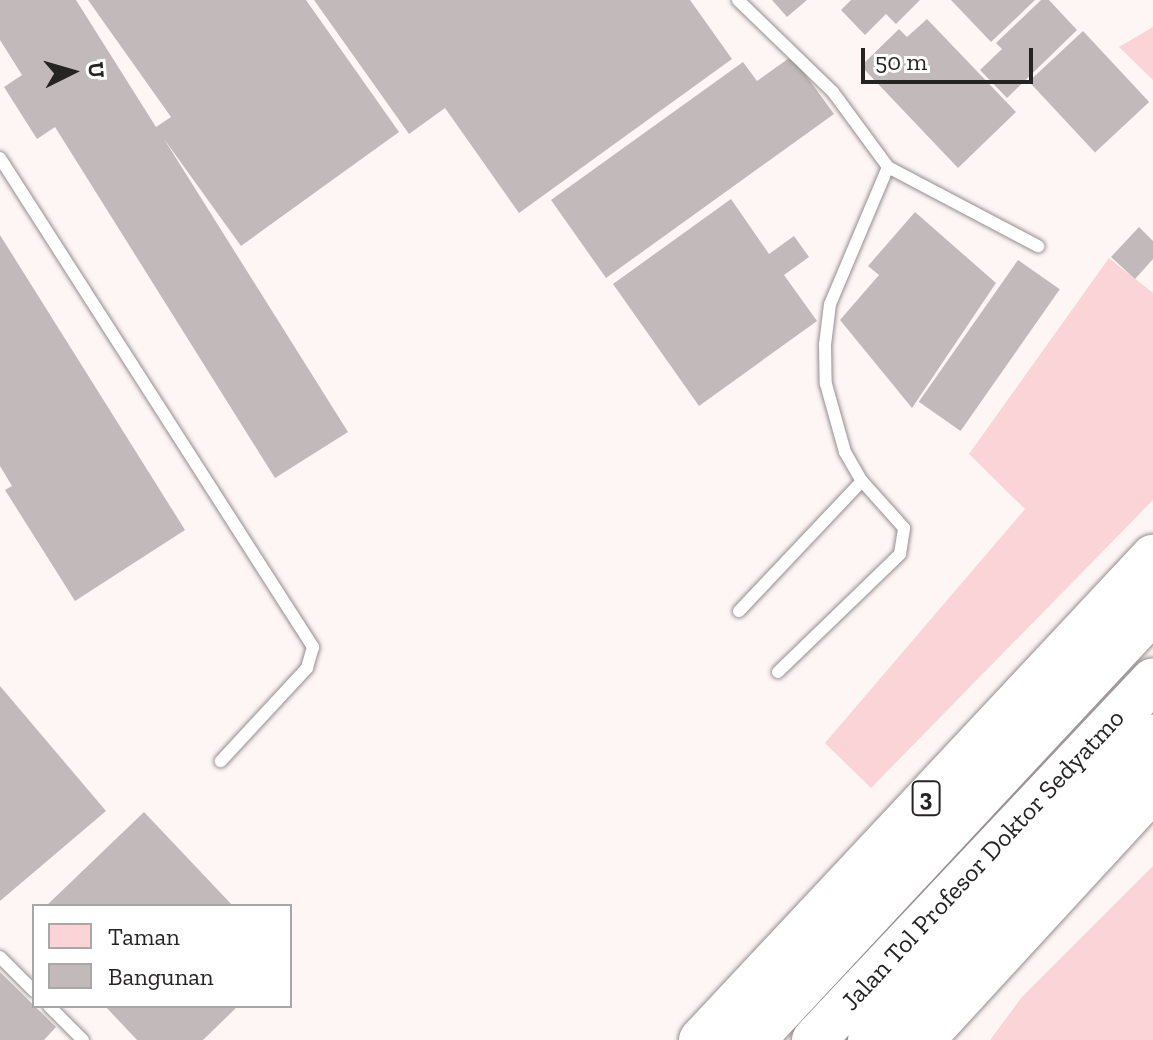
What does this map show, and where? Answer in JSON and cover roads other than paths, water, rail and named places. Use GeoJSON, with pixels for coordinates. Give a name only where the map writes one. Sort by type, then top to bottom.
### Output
{"type":"FeatureCollection","features":[{"type":"Feature","properties":{"kind":"highway","name":"3"},"geometry":{"type":"LineString","coordinates":[[701,1040],[1153,557]]}},
{"type":"Feature","properties":{"kind":"highway","name":"Jalan Tol Profesor Doktor Sedyatmo"},"geometry":{"type":"LineString","coordinates":[[753,1040],[1153,611]]}},
{"type":"Feature","properties":{"kind":"highway","name":"Jalan Tol Profesor Doktor Sedyatmo"},"geometry":{"type":"LineString","coordinates":[[814,1040],[1153,680]]}},
{"type":"Feature","properties":{"kind":"highway","name":"Jalan Tol Profesor Doktor Sedyatmo"},"geometry":{"type":"LineString","coordinates":[[870,1040],[1153,737]]}},
{"type":"Feature","properties":{"kind":"highway"},"geometry":{"type":"LineString","coordinates":[[922,1040],[1153,789]]}},
{"type":"Feature","properties":{"kind":"lane"},"geometry":{"type":"LineString","coordinates":[[738,0],[833,92],[888,167],[1038,246]]}},
{"type":"Feature","properties":{"kind":"lane"},"geometry":{"type":"LineString","coordinates":[[0,158],[313,647],[307,668],[221,761]]}},
{"type":"Feature","properties":{"kind":"lane"},"geometry":{"type":"LineString","coordinates":[[778,672],[900,554],[904,528],[862,481],[837,424],[826,384],[825,345],[830,304],[888,167]]}},
{"type":"Feature","properties":{"kind":"lane"},"geometry":{"type":"LineString","coordinates":[[739,611],[862,481]]}},
{"type":"Feature","properties":{"kind":"lane"},"geometry":{"type":"LineString","coordinates":[[0,957],[32,989]]}},
{"type":"Feature","properties":{"kind":"lane"},"geometry":{"type":"LineString","coordinates":[[51,1008],[76,1038]]}}]}
